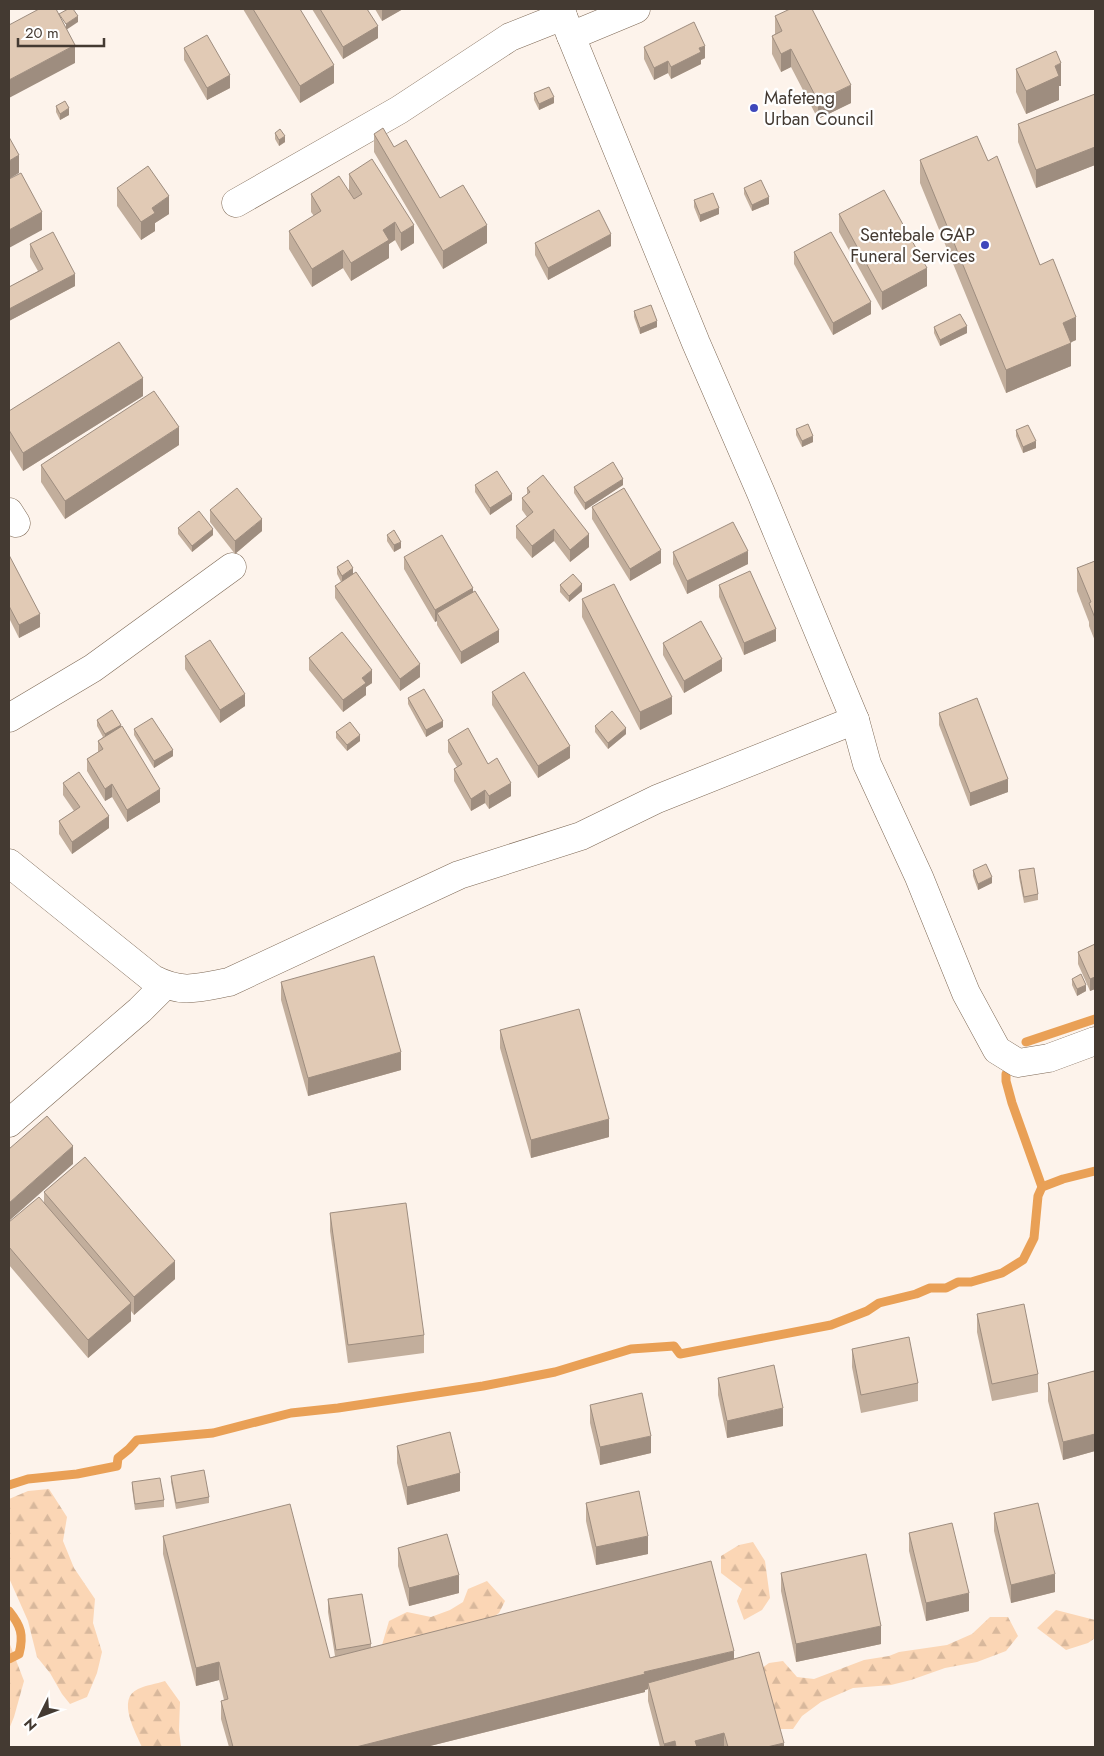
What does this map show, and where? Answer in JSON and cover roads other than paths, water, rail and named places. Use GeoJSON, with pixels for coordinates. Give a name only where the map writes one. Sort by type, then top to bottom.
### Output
{"type":"FeatureCollection","features":[{"type":"Feature","properties":{"kind":"street"},"geometry":{"type":"LineString","coordinates":[[236,203],[399,110],[510,37],[564,20],[636,9]]}},
{"type":"Feature","properties":{"kind":"street"},"geometry":{"type":"LineString","coordinates":[[564,20],[696,343],[761,493],[855,720],[867,764],[919,877],[966,993],[997,1050],[1018,1063],[1049,1058],[1095,1041]]}},
{"type":"Feature","properties":{"kind":"street"},"geometry":{"type":"LineString","coordinates":[[9,718],[93,668],[232,566]]}},
{"type":"Feature","properties":{"kind":"street"},"geometry":{"type":"LineString","coordinates":[[9,863],[153,979],[165,985],[188,989],[228,982],[459,876],[581,836],[658,799],[855,720]]}},
{"type":"Feature","properties":{"kind":"street"},"geometry":{"type":"LineString","coordinates":[[9,1123],[140,1010],[165,985]]}},
{"type":"Feature","properties":{"kind":"waterway"},"geometry":{"type":"LineString","coordinates":[[1026,1042],[1095,1019]]}},
{"type":"Feature","properties":{"kind":"waterway"},"geometry":{"type":"LineString","coordinates":[[1006,1074],[1012,1103],[1042,1187]]}},
{"type":"Feature","properties":{"kind":"waterway"},"geometry":{"type":"LineString","coordinates":[[9,1485],[28,1479],[77,1474],[117,1466],[118,1458],[137,1440],[213,1433],[291,1413],[338,1408],[483,1386],[555,1372],[631,1349],[674,1346],[680,1354],[831,1325],[867,1311],[879,1303],[916,1294],[930,1288],[946,1288],[958,1282],[971,1282],[1002,1273],[1023,1260],[1034,1238],[1038,1196],[1042,1187],[1063,1179],[1095,1171]]}},
{"type":"Feature","properties":{"kind":"waterway"},"geometry":{"type":"LineString","coordinates":[[9,1611],[19,1626],[21,1636],[19,1654],[9,1659]]}},
{"type":"Feature","properties":{"kind":"place","name":"Mafeteng Urban Council"},"geometry":{"type":"Point","coordinates":[754,108]}},
{"type":"Feature","properties":{"kind":"place","name":"Sentebale GAP Funeral Services"},"geometry":{"type":"Point","coordinates":[985,245]}}]}
